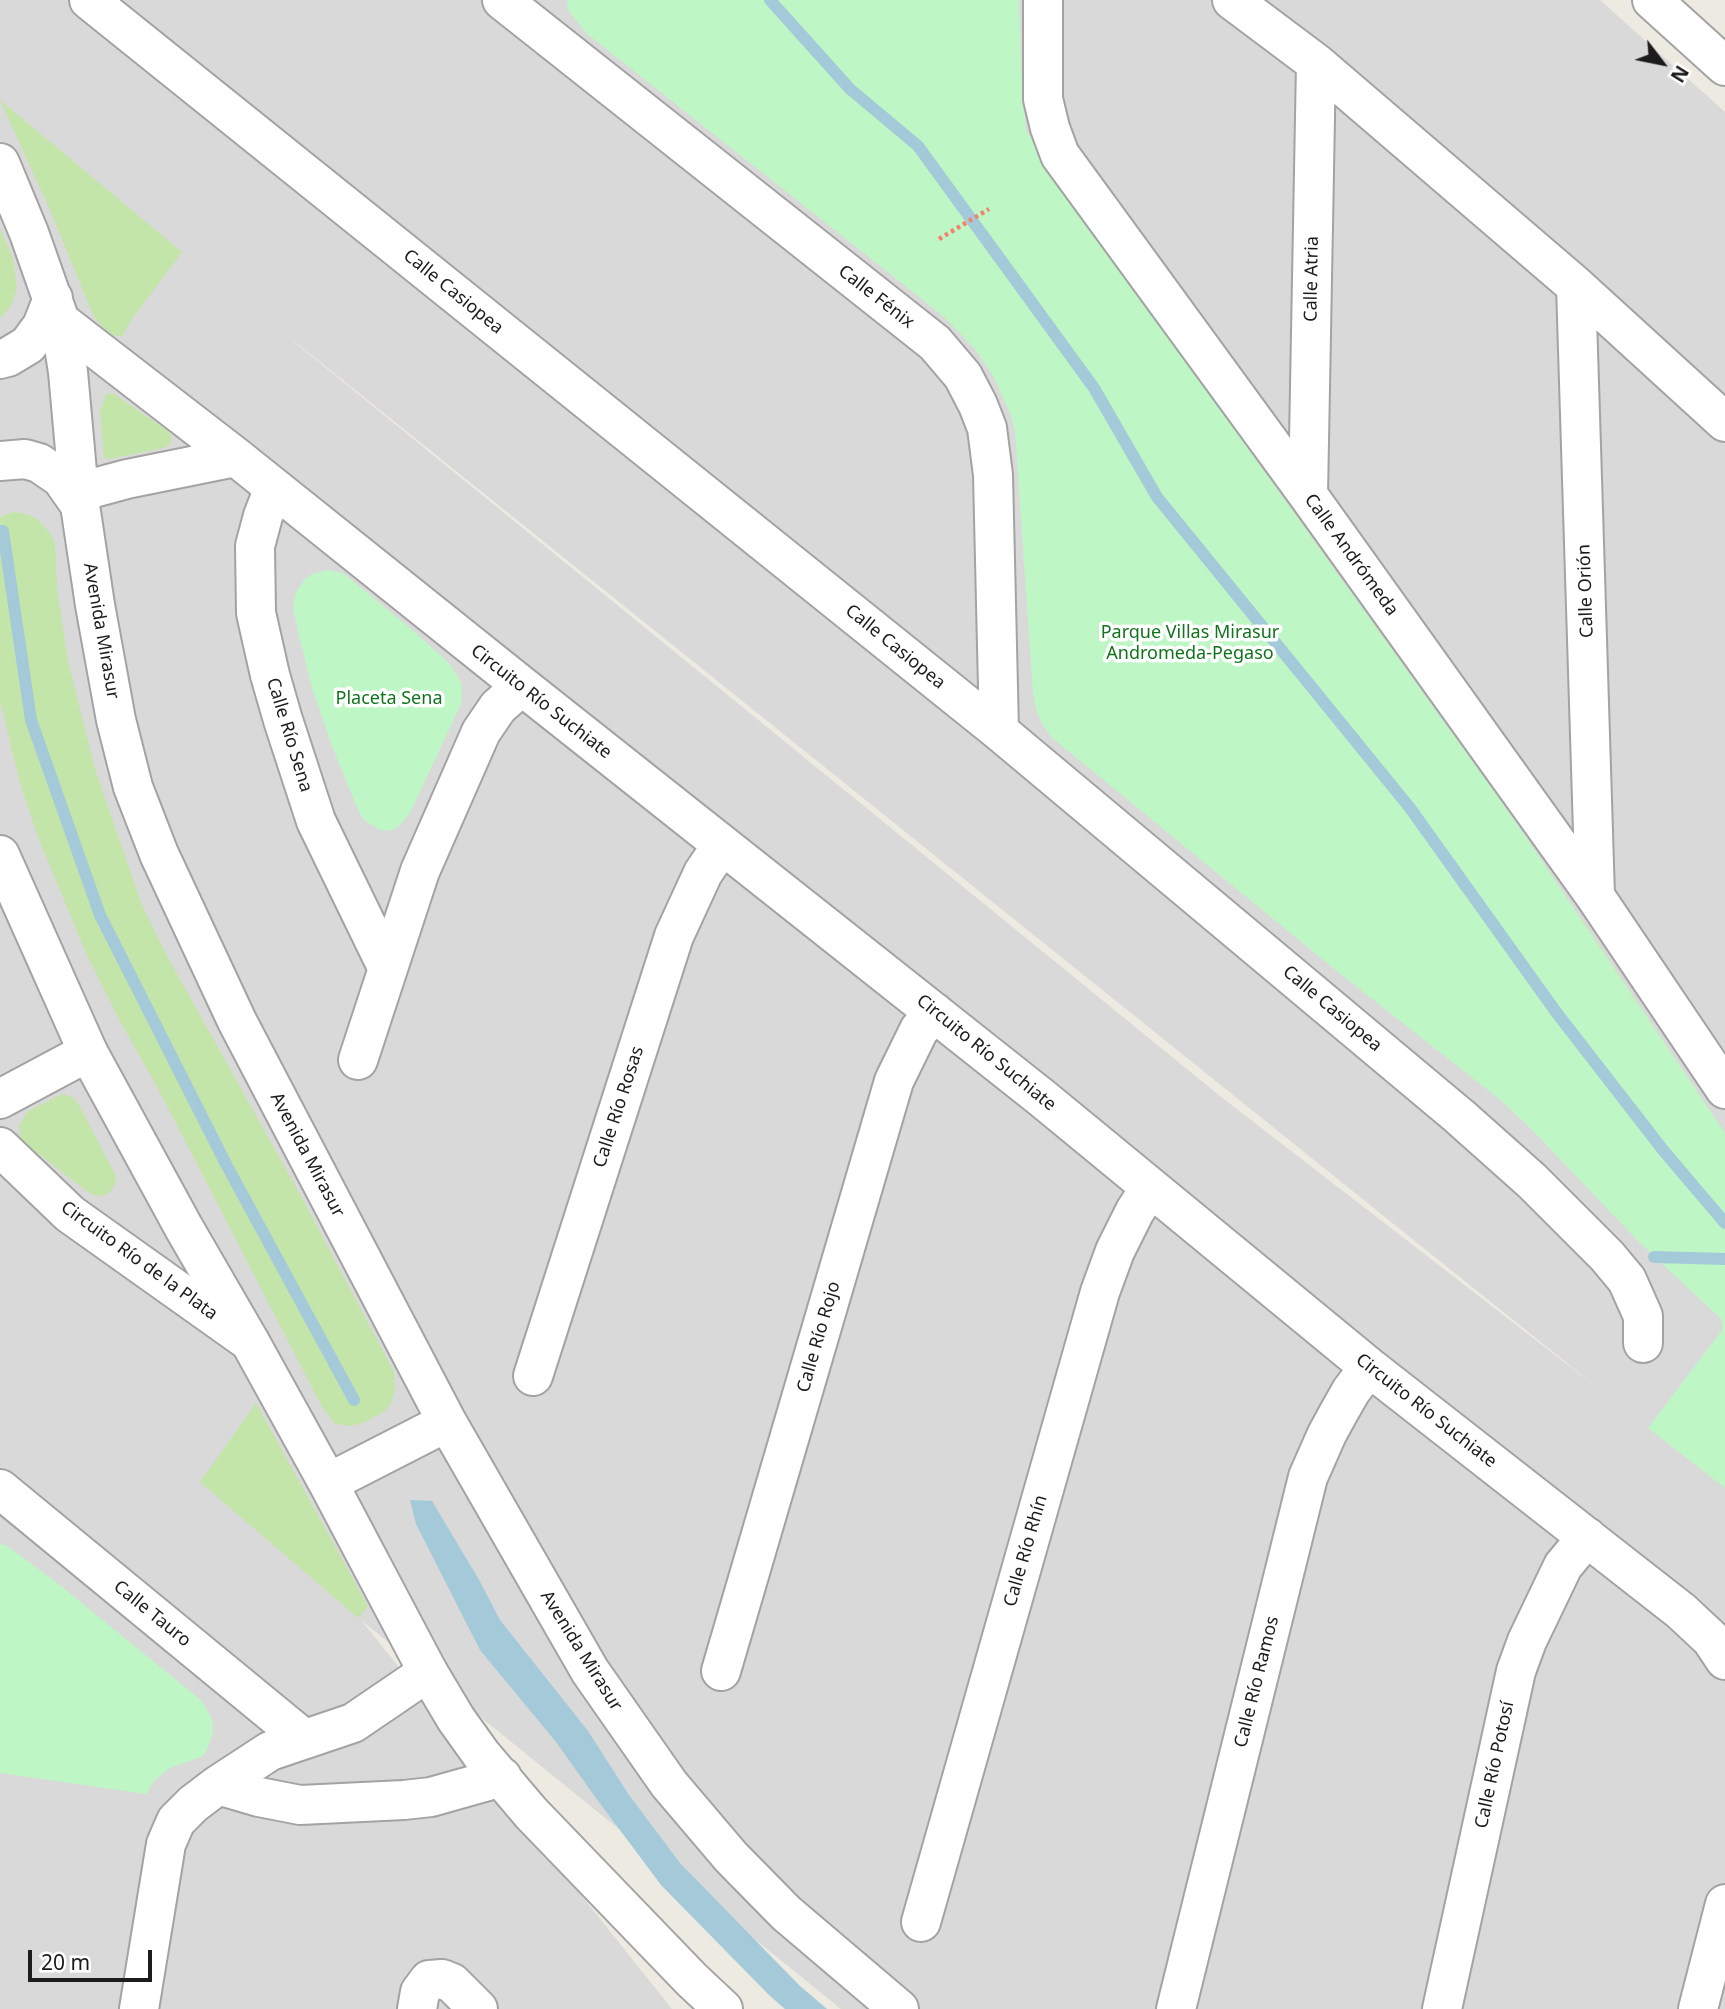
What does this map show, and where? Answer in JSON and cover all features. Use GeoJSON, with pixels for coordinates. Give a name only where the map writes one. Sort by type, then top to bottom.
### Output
{"type":"FeatureCollection","features":[{"type":"Feature","properties":{"kind":"street","name":"Calle Casiopea"},"geometry":{"type":"LineString","coordinates":[[89,0],[999,731],[1459,1116],[1532,1181],[1607,1256],[1627,1280],[1643,1317],[1643,1343]]}},
{"type":"Feature","properties":{"kind":"street","name":"Calle Fénix"},"geometry":{"type":"LineString","coordinates":[[502,0],[535,15],[934,343],[963,376],[987,428],[993,475],[999,731]]}},
{"type":"Feature","properties":{"kind":"street","name":"Calle Andrómeda"},"geometry":{"type":"LineString","coordinates":[[1043,0],[1043,99],[1060,155],[1595,896],[1725,1089]]}},
{"type":"Feature","properties":{"kind":"street"},"geometry":{"type":"LineString","coordinates":[[1232,0],[1316,63],[1576,286],[1725,422]]}},
{"type":"Feature","properties":{"kind":"street"},"geometry":{"type":"LineString","coordinates":[[1652,0],[1725,66]]}},
{"type":"Feature","properties":{"kind":"street","name":"Calle Atria"},"geometry":{"type":"LineString","coordinates":[[1308,495],[1316,63]]}},
{"type":"Feature","properties":{"kind":"street","name":"Avenida Mirasur"},"geometry":{"type":"LineString","coordinates":[[0,163],[56,310],[68,372],[80,499],[95,605],[116,719],[133,787],[159,855],[237,1021],[447,1422],[590,1671],[669,1784],[731,1857],[786,1913],[899,2009]]}},
{"type":"Feature","properties":{"kind":"street","name":"Calle Orión"},"geometry":{"type":"LineString","coordinates":[[1576,286],[1595,896]]}},
{"type":"Feature","properties":{"kind":"street"},"geometry":{"type":"LineString","coordinates":[[0,359],[28,345],[56,310]]}},
{"type":"Feature","properties":{"kind":"street","name":"Circuito Río Suchiate"},"geometry":{"type":"LineString","coordinates":[[56,310],[274,488],[1042,1098],[1369,1367],[1681,1611],[1711,1639],[1725,1660]]}},
{"type":"Feature","properties":{"kind":"street"},"geometry":{"type":"LineString","coordinates":[[0,461],[25,459],[40,463],[61,478],[80,499],[127,479],[236,457]]}},
{"type":"Feature","properties":{"kind":"street","name":"Calle Río Sena"},"geometry":{"type":"LineString","coordinates":[[274,488],[255,546],[256,613],[270,675],[316,821],[388,969]]}},
{"type":"Feature","properties":{"kind":"street"},"geometry":{"type":"LineString","coordinates":[[358,1060],[420,871],[481,732],[498,707],[522,686]]}},
{"type":"Feature","properties":{"kind":"street","name":"Calle Río Rosas"},"geometry":{"type":"LineString","coordinates":[[533,1376],[674,936],[703,873],[722,845]]}},
{"type":"Feature","properties":{"kind":"street"},"geometry":{"type":"LineString","coordinates":[[0,855],[88,1052],[456,1719],[531,1813],[723,2009]]}},
{"type":"Feature","properties":{"kind":"street","name":"Calle Río Rojo"},"geometry":{"type":"LineString","coordinates":[[720,1671],[894,1081],[914,1039],[934,1012]]}},
{"type":"Feature","properties":{"kind":"street"},"geometry":{"type":"LineString","coordinates":[[0,1099],[88,1052]]}},
{"type":"Feature","properties":{"kind":"street","name":"Circuito Río de la Plata"},"geometry":{"type":"LineString","coordinates":[[0,1147],[70,1214],[250,1342]]}},
{"type":"Feature","properties":{"kind":"street","name":"Calle Río Rhín"},"geometry":{"type":"LineString","coordinates":[[921,1922],[1100,1292],[1115,1251],[1150,1188]]}},
{"type":"Feature","properties":{"kind":"street","name":"Calle Río Ramos"},"geometry":{"type":"LineString","coordinates":[[1176,2009],[1308,1477],[1326,1434],[1351,1391],[1369,1367]]}},
{"type":"Feature","properties":{"kind":"street"},"geometry":{"type":"LineString","coordinates":[[328,1483],[447,1422]]}},
{"type":"Feature","properties":{"kind":"street","name":"Calle Tauro"},"geometry":{"type":"LineString","coordinates":[[0,1489],[304,1739]]}},
{"type":"Feature","properties":{"kind":"street","name":"Calle Río Potosí"},"geometry":{"type":"LineString","coordinates":[[1442,2009],[1516,1671],[1527,1641],[1563,1566],[1587,1537]]}},
{"type":"Feature","properties":{"kind":"street"},"geometry":{"type":"LineString","coordinates":[[139,2009],[162,1864],[170,1832],[176,1821],[218,1785],[270,1751],[353,1723],[428,1672]]}},
{"type":"Feature","properties":{"kind":"street"},"geometry":{"type":"LineString","coordinates":[[218,1785],[300,1805],[404,1800],[431,1797],[491,1765]]}},
{"type":"Feature","properties":{"kind":"street"},"geometry":{"type":"LineString","coordinates":[[1698,2009],[1725,1904]]}},
{"type":"Feature","properties":{"kind":"street"},"geometry":{"type":"LineString","coordinates":[[417,2009],[420,1992],[429,1980],[442,1979],[452,1983],[478,2009]]}},
{"type":"Feature","properties":{"kind":"path"},"geometry":{"type":"LineString","coordinates":[[939,239],[989,209]]}},
{"type":"Feature","properties":{"kind":"shaded area"},"geometry":{"type":"Polygon","coordinates":[[[0,0],[1600,0],[1725,112],[1725,2009],[841,2009],[362,1621],[672,2009],[0,2009],[0,0]],[[294,341],[1220,1096],[1603,1392],[294,341]]]}},
{"type":"Feature","properties":{"kind":"green space","name":"Parque Villas Mirasur Andromeda-Pegaso"},"geometry":{"type":"Polygon","coordinates":[[[567,0],[1019,0],[1026,130],[1079,213],[1515,821],[1725,1133],[1725,1488],[1648,1428],[1723,1329],[1721,1319],[1639,1242],[1503,1102],[1338,972],[1051,737],[1041,722],[1033,694],[1015,431],[1011,415],[993,376],[975,349],[946,319],[918,296],[586,33],[568,10],[567,0]]]}},
{"type":"Feature","properties":{"kind":"green space"},"geometry":{"type":"Polygon","coordinates":[[[0,100],[182,252],[130,322],[122,337],[113,335],[95,318],[0,100]]]}},
{"type":"Feature","properties":{"kind":"green space"},"geometry":{"type":"Polygon","coordinates":[[[0,228],[13,259],[17,288],[12,304],[0,319],[0,228]]]}},
{"type":"Feature","properties":{"kind":"green space"},"geometry":{"type":"Polygon","coordinates":[[[109,393],[169,432],[172,438],[170,444],[164,448],[104,458],[100,412],[105,396],[109,393]]]}},
{"type":"Feature","properties":{"kind":"green space"},"geometry":{"type":"Polygon","coordinates":[[[14,512],[37,519],[55,543],[57,588],[68,661],[95,769],[142,905],[167,956],[302,1198],[394,1372],[395,1391],[391,1403],[386,1410],[366,1422],[351,1426],[335,1424],[322,1407],[85,951],[36,832],[19,779],[0,701],[0,517],[14,512]]]}},
{"type":"Feature","properties":{"kind":"green space","name":"Placeta Sena"},"geometry":{"type":"Polygon","coordinates":[[[328,570],[343,573],[410,628],[449,663],[462,688],[461,703],[410,813],[393,830],[380,830],[364,820],[358,810],[311,685],[293,609],[294,600],[305,579],[312,574],[328,570]]]}},
{"type":"Feature","properties":{"kind":"green space"},"geometry":{"type":"Polygon","coordinates":[[[62,1094],[72,1097],[78,1103],[116,1176],[115,1184],[105,1195],[95,1196],[88,1192],[20,1138],[19,1126],[28,1111],[62,1094]]]}},
{"type":"Feature","properties":{"kind":"green space"},"geometry":{"type":"Polygon","coordinates":[[[256,1403],[368,1606],[358,1618],[200,1482],[256,1403]]]}},
{"type":"Feature","properties":{"kind":"green space"},"geometry":{"type":"Polygon","coordinates":[[[2,1544],[56,1582],[202,1701],[213,1727],[206,1752],[201,1757],[170,1768],[154,1781],[146,1794],[0,1773],[2,1544]]]}},
{"type":"Feature","properties":{"kind":"water"},"geometry":{"type":"Polygon","coordinates":[[[410,1500],[432,1501],[500,1620],[588,1731],[629,1795],[680,1863],[799,1985],[827,2009],[785,2009],[661,1885],[556,1742],[480,1650],[416,1524],[410,1500]]]}},
{"type":"Feature","properties":{"kind":"waterway"},"geometry":{"type":"LineString","coordinates":[[770,0],[850,89],[918,146],[1094,388],[1157,497],[1410,808],[1556,1012],[1663,1150],[1725,1223]]}},
{"type":"Feature","properties":{"kind":"waterway"},"geometry":{"type":"LineString","coordinates":[[3,531],[31,720],[100,915],[227,1166],[354,1400]]}},
{"type":"Feature","properties":{"kind":"waterway"},"geometry":{"type":"LineString","coordinates":[[1654,1257],[1725,1259]]}}]}
